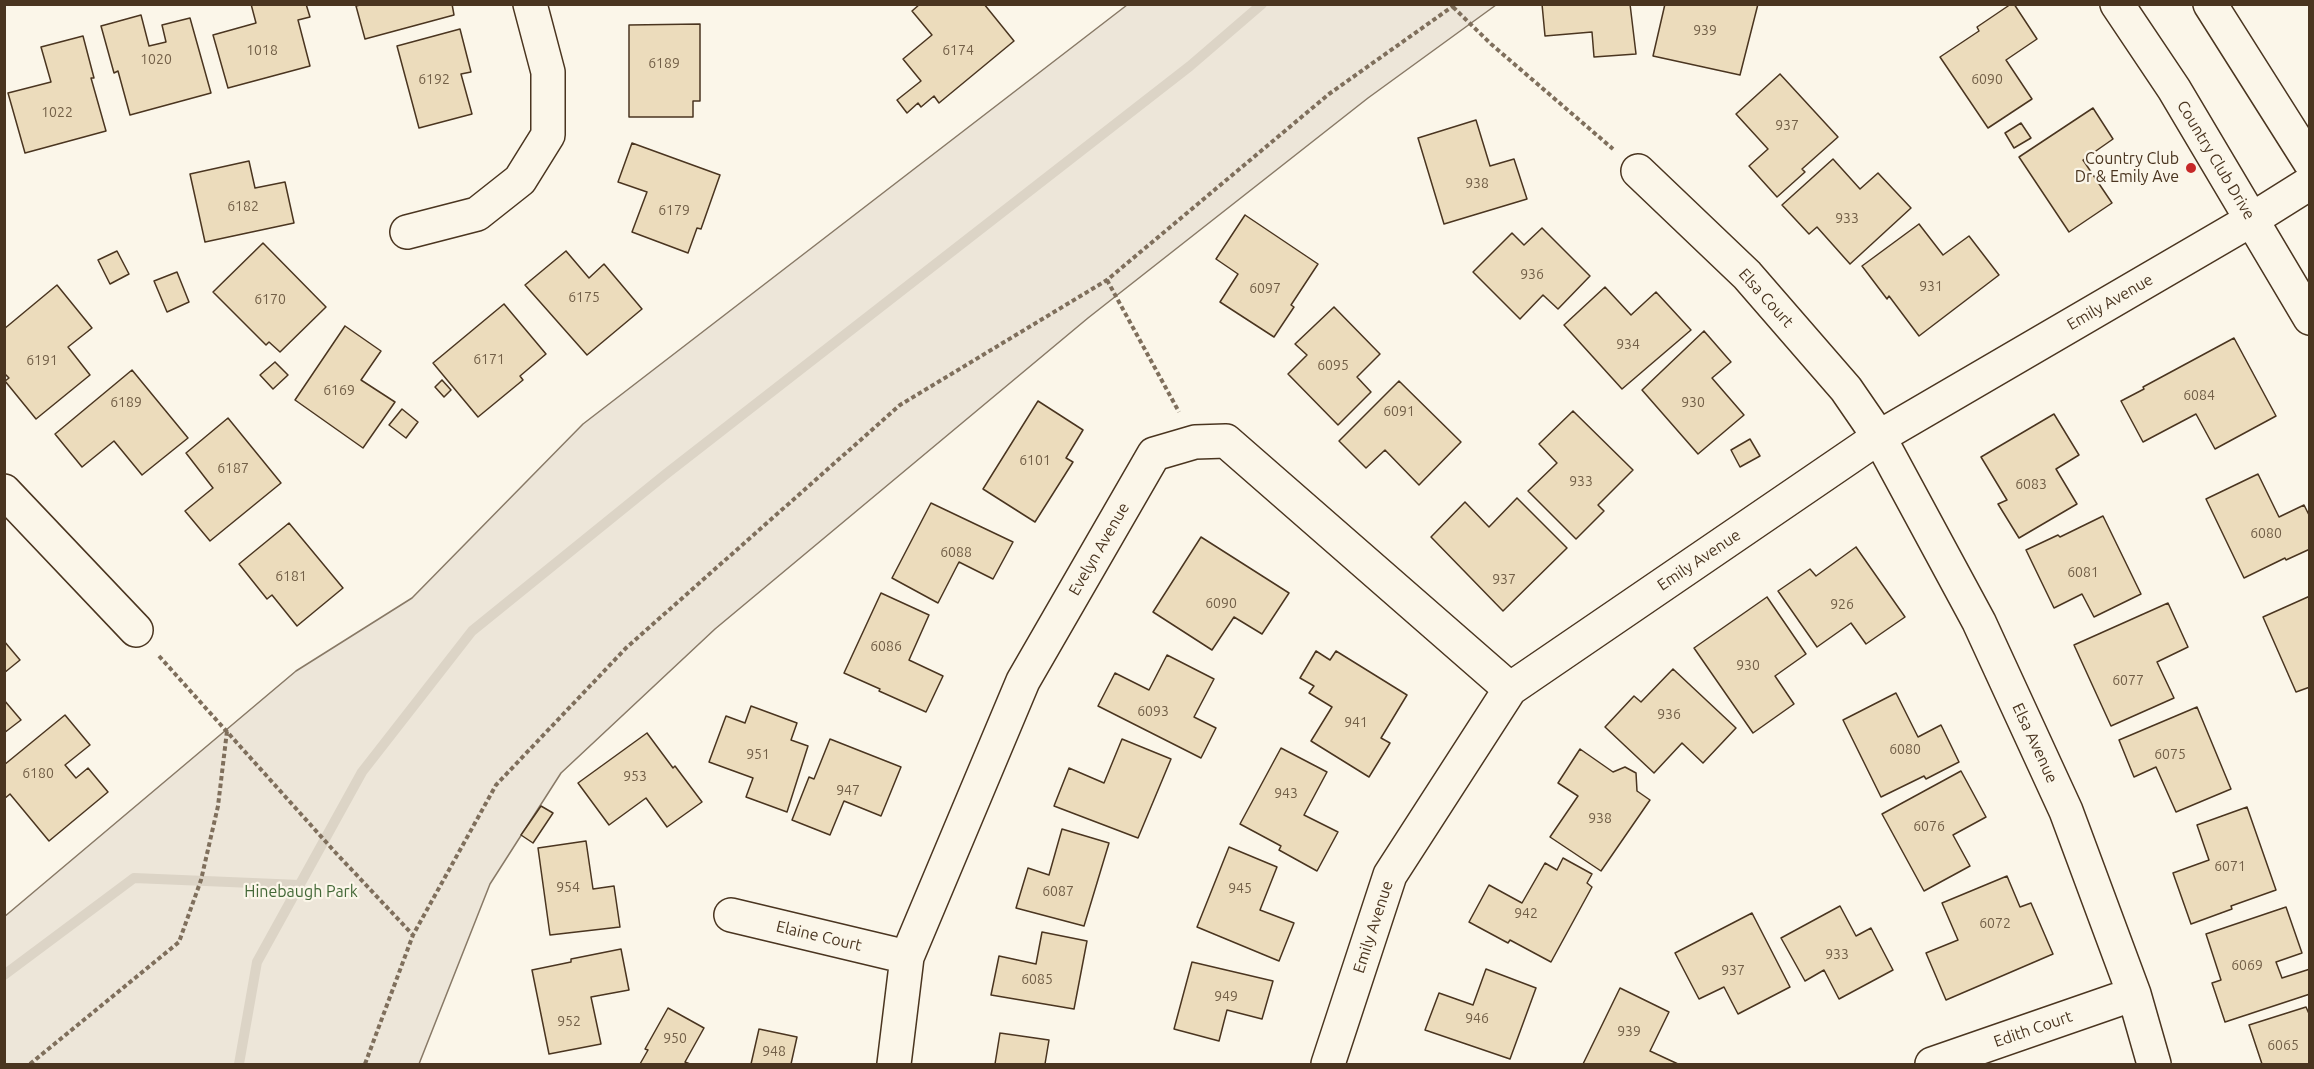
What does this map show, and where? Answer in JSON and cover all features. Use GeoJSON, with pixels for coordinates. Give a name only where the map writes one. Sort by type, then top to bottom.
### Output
{"type":"FeatureCollection","features":[{"type":"Feature","properties":{"kind":"street"},"geometry":{"type":"LineString","coordinates":[[407,232],[477,214],[520,180],[548,135],[548,72],[530,4]]}},
{"type":"Feature","properties":{"kind":"street","name":"Country Club Drive"},"geometry":{"type":"LineString","coordinates":[[2117,4],[2174,89],[2310,318]]}},
{"type":"Feature","properties":{"kind":"street"},"geometry":{"type":"LineString","coordinates":[[2210,4],[2310,162]]}},
{"type":"Feature","properties":{"kind":"street","name":"Elsa Court"},"geometry":{"type":"LineString","coordinates":[[1638,171],[1746,275],[1846,389],[1879,437]]}},
{"type":"Feature","properties":{"kind":"street","name":"Emily Avenue"},"geometry":{"type":"LineString","coordinates":[[1328,1065],[1390,875],[1510,689],[1879,437],[2251,220],[2310,183]]}},
{"type":"Feature","properties":{"kind":"street","name":"Elsa Avenue"},"geometry":{"type":"LineString","coordinates":[[1879,437],[1979,622],[2066,811],[2134,994],[2154,1065]]}},
{"type":"Feature","properties":{"kind":"street","name":"Evelyn Avenue"},"geometry":{"type":"LineString","coordinates":[[894,1065],[908,957],[1023,681],[1154,454],[1195,442],[1226,441],[1510,689]]}},
{"type":"Feature","properties":{"kind":"street"},"geometry":{"type":"LineString","coordinates":[[4,491],[136,630]]}},
{"type":"Feature","properties":{"kind":"street","name":"Elaine Court"},"geometry":{"type":"LineString","coordinates":[[731,915],[908,957]]}},
{"type":"Feature","properties":{"kind":"street","name":"Edith Court"},"geometry":{"type":"LineString","coordinates":[[1932,1065],[2134,994]]}},
{"type":"Feature","properties":{"kind":"path"},"geometry":{"type":"LineString","coordinates":[[365,1065],[413,935],[496,785],[626,648],[900,405],[1107,280],[1329,94],[1454,6],[1491,44],[1638,171]]}},
{"type":"Feature","properties":{"kind":"path"},"geometry":{"type":"LineString","coordinates":[[1107,280],[1195,442]]}},
{"type":"Feature","properties":{"kind":"path"},"geometry":{"type":"LineString","coordinates":[[136,630],[335,852],[413,935]]}},
{"type":"Feature","properties":{"kind":"path"},"geometry":{"type":"LineString","coordinates":[[30,1065],[179,942],[204,870],[218,806],[228,730]]}},
{"type":"Feature","properties":{"kind":"green space","name":"Hinebaugh Park"},"geometry":{"type":"Polygon","coordinates":[[[1127,5],[1496,5],[1368,98],[1088,318],[715,629],[561,773],[490,884],[419,1064],[5,1064],[4,917],[296,671],[412,598],[583,424],[1127,5]]]}},
{"type":"Feature","properties":{"kind":"building"},"geometry":{"type":"Polygon","coordinates":[[[251,4],[306,4],[310,17],[298,20],[310,66],[228,88],[213,35],[256,23],[251,4]]]}},
{"type":"Feature","properties":{"kind":"building"},"geometry":{"type":"Polygon","coordinates":[[[364,4],[452,4],[454,15],[365,39],[356,6],[364,4]]]}},
{"type":"Feature","properties":{"kind":"building"},"geometry":{"type":"Polygon","coordinates":[[[920,4],[984,4],[1014,41],[939,103],[934,96],[921,107],[918,103],[907,113],[897,100],[921,81],[903,59],[932,35],[912,11],[920,4]]]}},
{"type":"Feature","properties":{"kind":"building"},"geometry":{"type":"Polygon","coordinates":[[[1542,4],[1630,4],[1636,54],[1594,57],[1592,32],[1545,36],[1542,4]]]}},
{"type":"Feature","properties":{"kind":"building"},"geometry":{"type":"Polygon","coordinates":[[[1665,4],[1758,4],[1740,75],[1653,56],[1665,4]]]}},
{"type":"Feature","properties":{"kind":"building"},"geometry":{"type":"Polygon","coordinates":[[[2014,4],[2037,39],[2006,60],[2032,99],[1988,128],[1940,57],[1979,31],[1977,27],[2014,4]]]}},
{"type":"Feature","properties":{"kind":"building"},"geometry":{"type":"Polygon","coordinates":[[[141,15],[149,46],[166,42],[162,25],[190,18],[211,93],[130,115],[118,71],[114,73],[101,26],[141,15]]]}},
{"type":"Feature","properties":{"kind":"building"},"geometry":{"type":"Polygon","coordinates":[[[700,24],[700,101],[693,101],[693,117],[629,117],[629,25],[700,24]]]}},
{"type":"Feature","properties":{"kind":"building"},"geometry":{"type":"Polygon","coordinates":[[[460,29],[471,72],[461,74],[472,114],[419,128],[397,46],[460,29]]]}},
{"type":"Feature","properties":{"kind":"building"},"geometry":{"type":"Polygon","coordinates":[[[83,36],[94,78],[91,78],[106,131],[25,153],[8,93],[51,82],[41,47],[83,36]]]}},
{"type":"Feature","properties":{"kind":"building"},"geometry":{"type":"Polygon","coordinates":[[[1780,74],[1838,137],[1802,169],[1805,172],[1777,197],[1749,166],[1768,149],[1736,114],[1780,74]]]}},
{"type":"Feature","properties":{"kind":"building"},"geometry":{"type":"Polygon","coordinates":[[[2093,108],[2113,139],[2083,160],[2112,203],[2069,232],[2019,157],[2093,108]]]}},
{"type":"Feature","properties":{"kind":"building"},"geometry":{"type":"Polygon","coordinates":[[[1476,120],[1490,166],[1514,159],[1527,199],[1444,224],[1418,138],[1476,120]]]}},
{"type":"Feature","properties":{"kind":"building"},"geometry":{"type":"Polygon","coordinates":[[[2021,123],[2031,138],[2014,148],[2005,133],[2021,123]]]}},
{"type":"Feature","properties":{"kind":"building"},"geometry":{"type":"Polygon","coordinates":[[[632,143],[720,175],[701,229],[697,228],[688,253],[632,232],[647,192],[618,182],[632,143]]]}},
{"type":"Feature","properties":{"kind":"building"},"geometry":{"type":"Polygon","coordinates":[[[1833,159],[1860,189],[1878,173],[1911,208],[1850,264],[1817,227],[1809,234],[1782,205],[1833,159]]]}},
{"type":"Feature","properties":{"kind":"building"},"geometry":{"type":"Polygon","coordinates":[[[249,161],[255,188],[285,182],[294,223],[205,242],[190,174],[249,161]]]}},
{"type":"Feature","properties":{"kind":"building"},"geometry":{"type":"Polygon","coordinates":[[[1245,215],[1318,264],[1291,305],[1294,307],[1274,337],[1220,302],[1238,274],[1216,259],[1245,215]]]}},
{"type":"Feature","properties":{"kind":"building"},"geometry":{"type":"Polygon","coordinates":[[[1919,224],[1943,255],[1969,236],[1999,275],[1919,336],[1889,296],[1887,299],[1862,266],[1919,224]]]}},
{"type":"Feature","properties":{"kind":"building"},"geometry":{"type":"Polygon","coordinates":[[[1542,228],[1590,276],[1558,309],[1543,295],[1520,319],[1473,272],[1512,233],[1524,245],[1542,228]]]}},
{"type":"Feature","properties":{"kind":"building"},"geometry":{"type":"Polygon","coordinates":[[[263,243],[326,307],[280,352],[269,342],[266,345],[213,292],[263,243]]]}},
{"type":"Feature","properties":{"kind":"building"},"geometry":{"type":"Polygon","coordinates":[[[117,251],[129,274],[110,284],[98,260],[117,251]]]}},
{"type":"Feature","properties":{"kind":"building"},"geometry":{"type":"Polygon","coordinates":[[[566,251],[589,278],[604,264],[642,309],[587,355],[525,285],[566,251]]]}},
{"type":"Feature","properties":{"kind":"building"},"geometry":{"type":"Polygon","coordinates":[[[177,272],[189,302],[167,312],[154,281],[177,272]]]}},
{"type":"Feature","properties":{"kind":"building"},"geometry":{"type":"Polygon","coordinates":[[[57,285],[92,328],[68,347],[90,375],[36,419],[5,381],[9,378],[4,373],[4,329],[57,285]]]}},
{"type":"Feature","properties":{"kind":"building"},"geometry":{"type":"Polygon","coordinates":[[[1605,287],[1631,315],[1656,292],[1691,330],[1622,389],[1564,325],[1605,287]]]}},
{"type":"Feature","properties":{"kind":"building"},"geometry":{"type":"Polygon","coordinates":[[[504,304],[546,354],[520,376],[523,380],[478,417],[433,363],[504,304]]]}},
{"type":"Feature","properties":{"kind":"building"},"geometry":{"type":"Polygon","coordinates":[[[1334,307],[1380,354],[1357,377],[1371,392],[1338,425],[1288,374],[1307,355],[1295,344],[1334,307]]]}},
{"type":"Feature","properties":{"kind":"building"},"geometry":{"type":"Polygon","coordinates":[[[345,326],[381,351],[361,380],[395,402],[363,448],[295,400],[345,326]]]}},
{"type":"Feature","properties":{"kind":"building"},"geometry":{"type":"Polygon","coordinates":[[[1704,331],[1731,362],[1712,378],[1744,415],[1698,454],[1642,390],[1704,331]]]}},
{"type":"Feature","properties":{"kind":"building"},"geometry":{"type":"Polygon","coordinates":[[[2234,338],[2276,416],[2215,449],[2196,414],[2143,442],[2121,401],[2234,338]]]}},
{"type":"Feature","properties":{"kind":"building"},"geometry":{"type":"Polygon","coordinates":[[[275,362],[288,375],[273,389],[260,375],[275,362]]]}},
{"type":"Feature","properties":{"kind":"building"},"geometry":{"type":"Polygon","coordinates":[[[132,370],[188,438],[142,475],[114,441],[82,467],[55,434],[132,370]]]}},
{"type":"Feature","properties":{"kind":"building"},"geometry":{"type":"Polygon","coordinates":[[[442,380],[451,390],[444,397],[435,387],[442,380]]]}},
{"type":"Feature","properties":{"kind":"building"},"geometry":{"type":"Polygon","coordinates":[[[1399,381],[1461,442],[1419,485],[1385,450],[1366,468],[1339,441],[1399,381]]]}},
{"type":"Feature","properties":{"kind":"building"},"geometry":{"type":"Polygon","coordinates":[[[1038,401],[1083,430],[1066,458],[1073,462],[1035,522],[983,489],[1038,401]]]}},
{"type":"Feature","properties":{"kind":"building"},"geometry":{"type":"Polygon","coordinates":[[[402,409],[418,422],[406,438],[389,425],[402,409]]]}},
{"type":"Feature","properties":{"kind":"building"},"geometry":{"type":"Polygon","coordinates":[[[1573,411],[1633,470],[1598,505],[1604,511],[1576,539],[1528,491],[1557,463],[1539,444],[1573,411]]]}},
{"type":"Feature","properties":{"kind":"building"},"geometry":{"type":"Polygon","coordinates":[[[2054,414],[2079,455],[2056,469],[2077,504],[2019,538],[1998,504],[2007,500],[1981,457],[2054,414]]]}},
{"type":"Feature","properties":{"kind":"building"},"geometry":{"type":"Polygon","coordinates":[[[228,418],[281,483],[210,541],[185,511],[213,488],[186,453],[228,418]]]}},
{"type":"Feature","properties":{"kind":"building"},"geometry":{"type":"Polygon","coordinates":[[[1750,439],[1760,456],[1740,467],[1731,450],[1750,439]]]}},
{"type":"Feature","properties":{"kind":"building"},"geometry":{"type":"Polygon","coordinates":[[[2258,474],[2279,517],[2304,505],[2310,517],[2310,549],[2286,560],[2285,558],[2244,578],[2206,499],[2258,474]]]}},
{"type":"Feature","properties":{"kind":"building"},"geometry":{"type":"Polygon","coordinates":[[[1517,498],[1567,548],[1503,611],[1431,537],[1465,502],[1489,527],[1517,498]]]}},
{"type":"Feature","properties":{"kind":"building"},"geometry":{"type":"Polygon","coordinates":[[[931,503],[1013,542],[993,579],[959,562],[938,603],[892,578],[931,503]]]}},
{"type":"Feature","properties":{"kind":"building"},"geometry":{"type":"Polygon","coordinates":[[[2103,516],[2141,594],[2094,617],[2082,594],[2054,608],[2026,550],[2058,535],[2060,537],[2103,516]]]}},
{"type":"Feature","properties":{"kind":"building"},"geometry":{"type":"Polygon","coordinates":[[[289,523],[343,588],[297,626],[272,595],[267,599],[239,564],[289,523]]]}},
{"type":"Feature","properties":{"kind":"building"},"geometry":{"type":"Polygon","coordinates":[[[1201,537],[1289,593],[1262,634],[1234,617],[1212,650],[1153,612],[1201,537]]]}},
{"type":"Feature","properties":{"kind":"building"},"geometry":{"type":"Polygon","coordinates":[[[1856,547],[1905,617],[1866,644],[1851,623],[1817,647],[1778,591],[1810,569],[1816,576],[1856,547]]]}},
{"type":"Feature","properties":{"kind":"building"},"geometry":{"type":"Polygon","coordinates":[[[881,593],[929,615],[909,660],[943,676],[926,712],[844,673],[881,593]]]}},
{"type":"Feature","properties":{"kind":"building"},"geometry":{"type":"Polygon","coordinates":[[[2310,596],[2310,687],[2296,692],[2263,617],[2310,596]]]}},
{"type":"Feature","properties":{"kind":"building"},"geometry":{"type":"Polygon","coordinates":[[[1767,597],[1806,654],[1775,676],[1794,704],[1753,733],[1694,648],[1767,597]]]}},
{"type":"Feature","properties":{"kind":"building"},"geometry":{"type":"Polygon","coordinates":[[[2168,603],[2188,647],[2157,662],[2174,698],[2111,726],[2074,645],[2168,603]]]}},
{"type":"Feature","properties":{"kind":"building"},"geometry":{"type":"Polygon","coordinates":[[[4,641],[20,660],[4,673],[4,641]]]}},
{"type":"Feature","properties":{"kind":"building"},"geometry":{"type":"Polygon","coordinates":[[[1316,651],[1330,660],[1336,651],[1407,695],[1381,738],[1390,743],[1369,777],[1311,741],[1332,707],[1309,693],[1314,686],[1300,678],[1316,651]]]}},
{"type":"Feature","properties":{"kind":"building"},"geometry":{"type":"Polygon","coordinates":[[[1167,655],[1214,679],[1194,717],[1216,728],[1201,758],[1098,706],[1115,673],[1149,690],[1167,655]]]}},
{"type":"Feature","properties":{"kind":"building"},"geometry":{"type":"Polygon","coordinates":[[[1673,669],[1736,728],[1703,763],[1682,743],[1654,773],[1605,727],[1634,696],[1641,702],[1673,669]]]}},
{"type":"Feature","properties":{"kind":"building"},"geometry":{"type":"Polygon","coordinates":[[[1896,693],[1918,737],[1941,725],[1959,762],[1926,779],[1924,776],[1881,797],[1843,720],[1896,693]]]}},
{"type":"Feature","properties":{"kind":"building"},"geometry":{"type":"Polygon","coordinates":[[[4,700],[21,720],[4,733],[4,700]]]}},
{"type":"Feature","properties":{"kind":"building"},"geometry":{"type":"Polygon","coordinates":[[[751,706],[797,723],[791,740],[808,746],[787,812],[746,797],[753,778],[709,762],[726,716],[745,723],[751,706]]]}},
{"type":"Feature","properties":{"kind":"building"},"geometry":{"type":"Polygon","coordinates":[[[2197,707],[2231,789],[2176,812],[2156,767],[2134,777],[2119,740],[2197,707]]]}},
{"type":"Feature","properties":{"kind":"building"},"geometry":{"type":"Polygon","coordinates":[[[65,715],[90,745],[65,765],[76,778],[88,768],[108,792],[49,841],[10,794],[4,799],[4,765],[65,715]]]}},
{"type":"Feature","properties":{"kind":"building"},"geometry":{"type":"Polygon","coordinates":[[[647,733],[702,802],[667,827],[646,798],[609,825],[578,783],[647,733]]]}},
{"type":"Feature","properties":{"kind":"building"},"geometry":{"type":"Polygon","coordinates":[[[830,739],[901,767],[881,816],[844,801],[830,835],[792,820],[809,777],[814,779],[830,739]]]}},
{"type":"Feature","properties":{"kind":"building"},"geometry":{"type":"Polygon","coordinates":[[[1122,739],[1171,759],[1138,838],[1054,806],[1069,768],[1104,783],[1122,739]]]}},
{"type":"Feature","properties":{"kind":"building"},"geometry":{"type":"Polygon","coordinates":[[[1281,748],[1327,772],[1304,815],[1338,832],[1317,871],[1279,850],[1281,846],[1240,824],[1281,748]]]}},
{"type":"Feature","properties":{"kind":"building"},"geometry":{"type":"Polygon","coordinates":[[[1580,749],[1613,772],[1625,767],[1636,773],[1637,791],[1650,800],[1601,871],[1550,837],[1578,796],[1558,783],[1580,749]]]}},
{"type":"Feature","properties":{"kind":"building"},"geometry":{"type":"Polygon","coordinates":[[[1961,771],[1986,817],[1953,835],[1970,866],[1924,891],[1882,814],[1961,771]]]}},
{"type":"Feature","properties":{"kind":"building"},"geometry":{"type":"Polygon","coordinates":[[[541,806],[553,813],[533,843],[521,835],[541,806]]]}},
{"type":"Feature","properties":{"kind":"building"},"geometry":{"type":"Polygon","coordinates":[[[2247,807],[2276,890],[2231,906],[2232,909],[2191,924],[2173,873],[2209,860],[2197,825],[2247,807]]]}},
{"type":"Feature","properties":{"kind":"building"},"geometry":{"type":"Polygon","coordinates":[[[1062,829],[1109,843],[1084,926],[1016,908],[1028,868],[1049,875],[1062,829]]]}},
{"type":"Feature","properties":{"kind":"building"},"geometry":{"type":"Polygon","coordinates":[[[586,841],[593,889],[614,886],[620,927],[550,935],[538,848],[586,841]]]}},
{"type":"Feature","properties":{"kind":"building"},"geometry":{"type":"Polygon","coordinates":[[[1229,847],[1277,867],[1260,910],[1294,923],[1279,961],[1197,927],[1229,847]]]}},
{"type":"Feature","properties":{"kind":"building"},"geometry":{"type":"Polygon","coordinates":[[[1563,858],[1592,874],[1587,883],[1592,887],[1551,962],[1469,922],[1489,885],[1522,903],[1545,863],[1557,870],[1563,858]]]}},
{"type":"Feature","properties":{"kind":"building"},"geometry":{"type":"Polygon","coordinates":[[[2007,876],[2020,907],[2031,903],[2053,954],[1946,1000],[1926,953],[1958,940],[1942,903],[2007,876]]]}},
{"type":"Feature","properties":{"kind":"building"},"geometry":{"type":"Polygon","coordinates":[[[1840,906],[1856,936],[1871,928],[1893,970],[1839,999],[1824,970],[1805,981],[1781,938],[1840,906]]]}},
{"type":"Feature","properties":{"kind":"building"},"geometry":{"type":"Polygon","coordinates":[[[2286,907],[2302,953],[2276,962],[2282,978],[2310,969],[2310,994],[2225,1022],[2212,983],[2221,980],[2206,934],[2286,907]]]}},
{"type":"Feature","properties":{"kind":"building"},"geometry":{"type":"Polygon","coordinates":[[[1752,913],[1790,987],[1738,1014],[1724,987],[1699,999],[1675,953],[1752,913]]]}},
{"type":"Feature","properties":{"kind":"building"},"geometry":{"type":"Polygon","coordinates":[[[1042,932],[1087,941],[1074,1009],[991,995],[999,956],[1036,964],[1042,932]]]}},
{"type":"Feature","properties":{"kind":"building"},"geometry":{"type":"Polygon","coordinates":[[[621,949],[629,990],[591,997],[601,1044],[549,1054],[532,970],[621,949]]]}},
{"type":"Feature","properties":{"kind":"building"},"geometry":{"type":"Polygon","coordinates":[[[1192,962],[1273,981],[1262,1019],[1227,1010],[1219,1041],[1174,1029],[1192,962]]]}},
{"type":"Feature","properties":{"kind":"building"},"geometry":{"type":"Polygon","coordinates":[[[1486,969],[1536,988],[1510,1059],[1425,1030],[1439,993],[1473,1005],[1486,969]]]}},
{"type":"Feature","properties":{"kind":"building"},"geometry":{"type":"Polygon","coordinates":[[[1620,988],[1669,1012],[1650,1051],[1678,1064],[1583,1064],[1620,988]]]}},
{"type":"Feature","properties":{"kind":"building"},"geometry":{"type":"Polygon","coordinates":[[[2306,1007],[2310,1016],[2310,1064],[2262,1064],[2249,1025],[2306,1007]]]}},
{"type":"Feature","properties":{"kind":"building"},"geometry":{"type":"Polygon","coordinates":[[[668,1008],[704,1028],[685,1062],[690,1064],[640,1064],[648,1050],[645,1049],[668,1008]]]}},
{"type":"Feature","properties":{"kind":"building"},"geometry":{"type":"Polygon","coordinates":[[[759,1029],[797,1037],[791,1064],[751,1064],[759,1029]]]}},
{"type":"Feature","properties":{"kind":"building"},"geometry":{"type":"Polygon","coordinates":[[[1000,1033],[1049,1040],[1045,1064],[995,1064],[1000,1033]]]}},
{"type":"Feature","properties":{"kind":"waterway"},"geometry":{"type":"LineString","coordinates":[[239,1064],[257,962],[362,772],[472,631],[666,474],[1190,66],[1262,4]]}},
{"type":"Feature","properties":{"kind":"waterway"},"geometry":{"type":"LineString","coordinates":[[4,975],[134,878],[300,885]]}},
{"type":"Feature","properties":{"kind":"place","name":"Country Club Dr & Emily Ave"},"geometry":{"type":"Point","coordinates":[2191,168]}}]}
